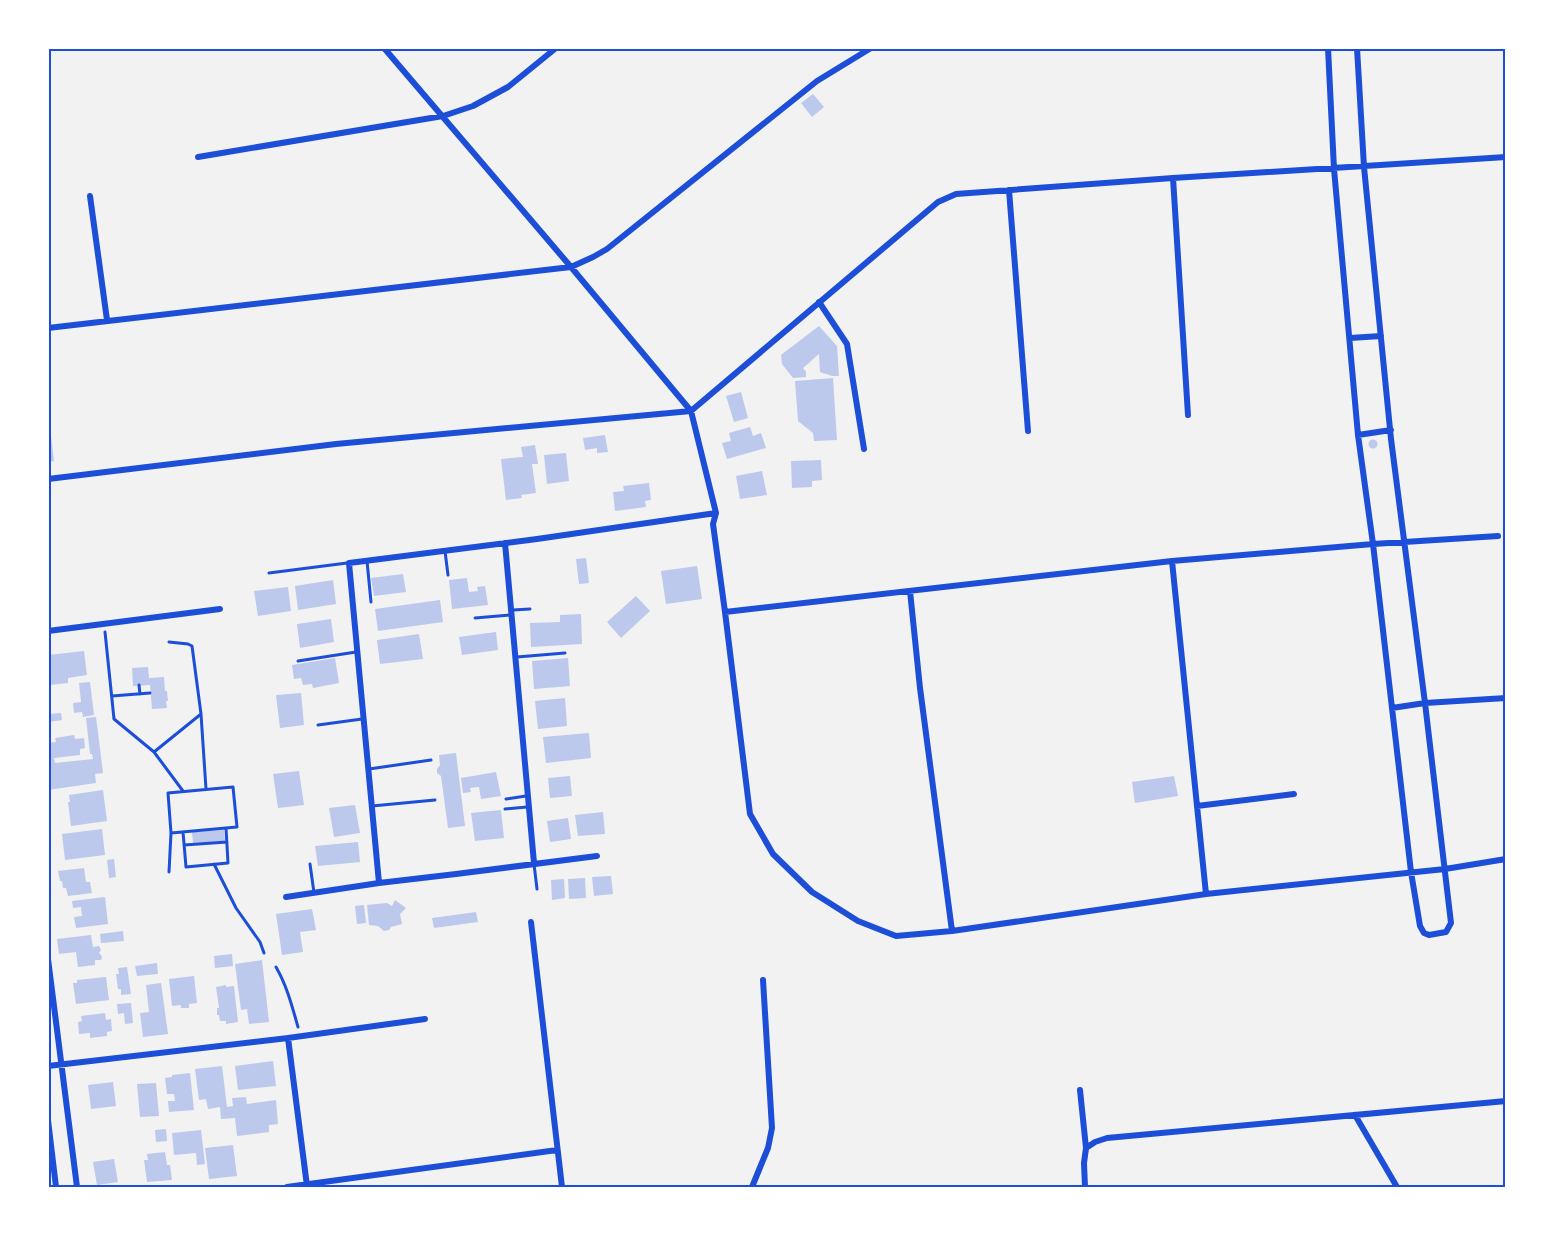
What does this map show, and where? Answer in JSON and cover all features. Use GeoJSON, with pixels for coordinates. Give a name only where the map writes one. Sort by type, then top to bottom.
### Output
{"type":"FeatureCollection","features":[{"type":"Feature","properties":{"kind":"street"},"geometry":{"type":"LineString","coordinates":[[384,48],[691,411],[716,513],[713,524],[750,814],[772,854],[812,892],[858,921],[896,936],[952,931],[1206,894],[1445,869],[1506,859]]}},
{"type":"Feature","properties":{"kind":"street"},"geometry":{"type":"LineString","coordinates":[[198,158],[443,116],[473,106],[508,87],[556,48]]}},
{"type":"Feature","properties":{"kind":"street"},"geometry":{"type":"LineString","coordinates":[[48,328],[571,267],[607,249],[817,81],[872,48]]}},
{"type":"Feature","properties":{"kind":"street"},"geometry":{"type":"LineString","coordinates":[[1328,48],[1334,169],[1358,435],[1411,872],[1420,926],[1424,933],[1429,935],[1446,932],[1451,923],[1391,430],[1364,166],[1357,48]]}},
{"type":"Feature","properties":{"kind":"street"},"geometry":{"type":"LineString","coordinates":[[48,479],[336,444],[691,411],[938,202],[956,194],[1506,157]]}},
{"type":"Feature","properties":{"kind":"street"},"geometry":{"type":"LineString","coordinates":[[1173,178],[1188,415]]}},
{"type":"Feature","properties":{"kind":"street"},"geometry":{"type":"LineString","coordinates":[[1010,190],[1028,431]]}},
{"type":"Feature","properties":{"kind":"street"},"geometry":{"type":"LineString","coordinates":[[90,196],[107,320]]}},
{"type":"Feature","properties":{"kind":"street"},"geometry":{"type":"LineString","coordinates":[[819,302],[847,344],[864,449]]}},
{"type":"Feature","properties":{"kind":"street"},"geometry":{"type":"LineString","coordinates":[[1350,338],[1381,336]]}},
{"type":"Feature","properties":{"kind":"street"},"geometry":{"type":"LineString","coordinates":[[1358,435],[1391,430]]}},
{"type":"Feature","properties":{"kind":"street"},"geometry":{"type":"LineString","coordinates":[[379,883],[349,563],[716,513]]}},
{"type":"Feature","properties":{"kind":"street"},"geometry":{"type":"LineString","coordinates":[[725,612],[1172,561],[1498,536]]}},
{"type":"Feature","properties":{"kind":"street"},"geometry":{"type":"LineString","coordinates":[[505,543],[534,863]]}},
{"type":"Feature","properties":{"kind":"street"},"geometry":{"type":"LineString","coordinates":[[1172,561],[1206,894]]}},
{"type":"Feature","properties":{"kind":"street"},"geometry":{"type":"LineString","coordinates":[[910,591],[920,688],[952,931]]}},
{"type":"Feature","properties":{"kind":"street"},"geometry":{"type":"LineString","coordinates":[[48,631],[220,609]]}},
{"type":"Feature","properties":{"kind":"street"},"geometry":{"type":"LineString","coordinates":[[1392,708],[1425,703],[1506,698]]}},
{"type":"Feature","properties":{"kind":"street"},"geometry":{"type":"LineString","coordinates":[[1197,806],[1294,795]]}},
{"type":"Feature","properties":{"kind":"street"},"geometry":{"type":"LineString","coordinates":[[286,897],[597,855]]}},
{"type":"Feature","properties":{"kind":"street"},"geometry":{"type":"LineString","coordinates":[[531,922],[562,1187]]}},
{"type":"Feature","properties":{"kind":"street"},"geometry":{"type":"LineString","coordinates":[[48,959],[77,1187]]}},
{"type":"Feature","properties":{"kind":"street"},"geometry":{"type":"LineString","coordinates":[[752,1187],[768,1148],[772,1128],[764,980]]}},
{"type":"Feature","properties":{"kind":"street"},"geometry":{"type":"LineString","coordinates":[[48,1066],[288,1038],[425,1019]]}},
{"type":"Feature","properties":{"kind":"street"},"geometry":{"type":"LineString","coordinates":[[288,1038],[307,1186]]}},
{"type":"Feature","properties":{"kind":"street"},"geometry":{"type":"LineString","coordinates":[[1080,1090],[1086,1148],[1085,1187]]}},
{"type":"Feature","properties":{"kind":"street"},"geometry":{"type":"LineString","coordinates":[[1086,1148],[1107,1138],[1506,1101]]}},
{"type":"Feature","properties":{"kind":"street"},"geometry":{"type":"LineString","coordinates":[[1355,1115],[1397,1187]]}},
{"type":"Feature","properties":{"kind":"street"},"geometry":{"type":"LineString","coordinates":[[48,1120],[56,1187]]}},
{"type":"Feature","properties":{"kind":"street"},"geometry":{"type":"LineString","coordinates":[[287,1187],[558,1150]]}},
{"type":"Feature","properties":{"kind":"lane"},"geometry":{"type":"LineString","coordinates":[[445,551],[448,575]]}},
{"type":"Feature","properties":{"kind":"lane"},"geometry":{"type":"LineString","coordinates":[[367,561],[371,602]]}},
{"type":"Feature","properties":{"kind":"lane"},"geometry":{"type":"LineString","coordinates":[[269,573],[349,563]]}},
{"type":"Feature","properties":{"kind":"lane"},"geometry":{"type":"LineString","coordinates":[[475,618],[530,609]]}},
{"type":"Feature","properties":{"kind":"lane"},"geometry":{"type":"LineString","coordinates":[[298,661],[358,652]]}},
{"type":"Feature","properties":{"kind":"lane"},"geometry":{"type":"LineString","coordinates":[[515,657],[565,653]]}},
{"type":"Feature","properties":{"kind":"lane"},"geometry":{"type":"LineString","coordinates":[[318,725],[364,719]]}},
{"type":"Feature","properties":{"kind":"lane"},"geometry":{"type":"LineString","coordinates":[[369,770],[431,760]]}},
{"type":"Feature","properties":{"kind":"lane"},"geometry":{"type":"LineString","coordinates":[[506,799],[528,795]]}},
{"type":"Feature","properties":{"kind":"lane"},"geometry":{"type":"LineString","coordinates":[[372,806],[435,800]]}},
{"type":"Feature","properties":{"kind":"lane"},"geometry":{"type":"LineString","coordinates":[[505,810],[529,807]]}},
{"type":"Feature","properties":{"kind":"lane"},"geometry":{"type":"LineString","coordinates":[[534,863],[537,889]]}},
{"type":"Feature","properties":{"kind":"lane"},"geometry":{"type":"LineString","coordinates":[[310,864],[314,893]]}},
{"type":"Feature","properties":{"kind":"path"},"geometry":{"type":"LineString","coordinates":[[104,624],[114,718],[154,752],[183,791]]}},
{"type":"Feature","properties":{"kind":"path"},"geometry":{"type":"LineString","coordinates":[[169,642],[192,646],[201,714],[206,789]]}},
{"type":"Feature","properties":{"kind":"path"},"geometry":{"type":"LineString","coordinates":[[139,686],[140,694]]}},
{"type":"Feature","properties":{"kind":"path"},"geometry":{"type":"LineString","coordinates":[[112,696],[150,693]]}},
{"type":"Feature","properties":{"kind":"path"},"geometry":{"type":"LineString","coordinates":[[154,752],[201,714]]}},
{"type":"Feature","properties":{"kind":"path"},"geometry":{"type":"LineString","coordinates":[[169,872],[171,833],[168,793],[233,787],[237,827],[171,833]]}},
{"type":"Feature","properties":{"kind":"path"},"geometry":{"type":"LineString","coordinates":[[183,832],[186,867],[228,863],[226,828]]}},
{"type":"Feature","properties":{"kind":"path"},"geometry":{"type":"LineString","coordinates":[[184,845],[227,842]]}},
{"type":"Feature","properties":{"kind":"path"},"geometry":{"type":"LineString","coordinates":[[214,864],[236,908],[260,942],[264,953]]}},
{"type":"Feature","properties":{"kind":"path"},"geometry":{"type":"LineString","coordinates":[[276,967],[289,995],[300,1036]]}},
{"type":"Feature","properties":{"kind":"building"},"geometry":{"type":"Polygon","coordinates":[[[813,94],[824,107],[812,117],[801,103],[813,94]]]}},
{"type":"Feature","properties":{"kind":"building"},"geometry":{"type":"Polygon","coordinates":[[[819,326],[837,346],[839,376],[820,372],[819,354],[803,368],[806,377],[793,378],[782,364],[781,355],[819,326]]]}},
{"type":"Feature","properties":{"kind":"building"},"geometry":{"type":"Polygon","coordinates":[[[833,378],[837,440],[814,441],[813,433],[798,421],[795,381],[833,378]]]}},
{"type":"Feature","properties":{"kind":"building"},"geometry":{"type":"Polygon","coordinates":[[[741,392],[748,418],[734,422],[726,396],[741,392]]]}},
{"type":"Feature","properties":{"kind":"building"},"geometry":{"type":"Polygon","coordinates":[[[750,427],[753,436],[761,433],[766,448],[727,459],[722,443],[731,441],[729,433],[750,427]]]}},
{"type":"Feature","properties":{"kind":"building"},"geometry":{"type":"Polygon","coordinates":[[[605,435],[608,452],[597,453],[597,448],[585,450],[583,438],[605,435]]]}},
{"type":"Feature","properties":{"kind":"building"},"geometry":{"type":"Polygon","coordinates":[[[48,436],[51,436],[54,461],[48,462],[48,436]]]}},
{"type":"Feature","properties":{"kind":"building"},"geometry":{"type":"Polygon","coordinates":[[[1373,439],[1378,444],[1373,449],[1368,444],[1373,439]]]}},
{"type":"Feature","properties":{"kind":"building"},"geometry":{"type":"Polygon","coordinates":[[[535,445],[538,464],[532,464],[536,493],[506,500],[501,459],[523,457],[521,447],[535,445]]]}},
{"type":"Feature","properties":{"kind":"building"},"geometry":{"type":"Polygon","coordinates":[[[566,453],[569,481],[547,484],[544,455],[566,453]]]}},
{"type":"Feature","properties":{"kind":"building"},"geometry":{"type":"Polygon","coordinates":[[[821,460],[822,480],[812,481],[812,487],[792,488],[791,461],[821,460]]]}},
{"type":"Feature","properties":{"kind":"building"},"geometry":{"type":"Polygon","coordinates":[[[762,471],[767,495],[740,499],[736,476],[762,471]]]}},
{"type":"Feature","properties":{"kind":"building"},"geometry":{"type":"Polygon","coordinates":[[[649,483],[651,500],[645,501],[646,507],[615,511],[613,492],[624,491],[623,486],[649,483]]]}},
{"type":"Feature","properties":{"kind":"building"},"geometry":{"type":"Polygon","coordinates":[[[586,558],[589,583],[579,584],[576,559],[586,558]]]}},
{"type":"Feature","properties":{"kind":"building"},"geometry":{"type":"Polygon","coordinates":[[[697,566],[702,599],[666,604],[661,571],[697,566]]]}},
{"type":"Feature","properties":{"kind":"building"},"geometry":{"type":"Polygon","coordinates":[[[403,574],[406,592],[374,596],[371,578],[403,574]]]}},
{"type":"Feature","properties":{"kind":"building"},"geometry":{"type":"Polygon","coordinates":[[[467,578],[469,592],[478,591],[477,587],[485,586],[488,605],[452,609],[449,580],[467,578]]]}},
{"type":"Feature","properties":{"kind":"building"},"geometry":{"type":"Polygon","coordinates":[[[333,580],[336,604],[298,610],[295,586],[333,580]]]}},
{"type":"Feature","properties":{"kind":"building"},"geometry":{"type":"Polygon","coordinates":[[[288,587],[291,611],[258,616],[254,591],[288,587]]]}},
{"type":"Feature","properties":{"kind":"building"},"geometry":{"type":"Polygon","coordinates":[[[636,596],[650,611],[621,638],[607,622],[636,596]]]}},
{"type":"Feature","properties":{"kind":"building"},"geometry":{"type":"Polygon","coordinates":[[[440,600],[443,622],[378,631],[375,609],[440,600]]]}},
{"type":"Feature","properties":{"kind":"building"},"geometry":{"type":"Polygon","coordinates":[[[581,614],[582,644],[531,647],[530,623],[560,622],[560,615],[581,614]]]}},
{"type":"Feature","properties":{"kind":"building"},"geometry":{"type":"Polygon","coordinates":[[[331,619],[334,642],[300,648],[297,624],[331,619]]]}},
{"type":"Feature","properties":{"kind":"building"},"geometry":{"type":"Polygon","coordinates":[[[496,632],[498,650],[462,655],[459,637],[496,632]]]}},
{"type":"Feature","properties":{"kind":"building"},"geometry":{"type":"Polygon","coordinates":[[[419,634],[423,659],[380,664],[377,640],[419,634]]]}},
{"type":"Feature","properties":{"kind":"building"},"geometry":{"type":"Polygon","coordinates":[[[84,651],[87,675],[68,678],[68,683],[50,685],[48,655],[84,651]]]}},
{"type":"Feature","properties":{"kind":"building"},"geometry":{"type":"Polygon","coordinates":[[[335,658],[339,683],[313,688],[312,684],[303,685],[301,678],[294,679],[292,665],[335,658]]]}},
{"type":"Feature","properties":{"kind":"building"},"geometry":{"type":"Polygon","coordinates":[[[568,658],[570,686],[534,689],[532,661],[568,658]]]}},
{"type":"Feature","properties":{"kind":"building"},"geometry":{"type":"Polygon","coordinates":[[[148,667],[149,678],[164,677],[167,708],[152,709],[150,685],[133,686],[132,668],[148,667]]]}},
{"type":"Feature","properties":{"kind":"building"},"geometry":{"type":"Polygon","coordinates":[[[90,682],[94,715],[83,717],[82,712],[74,713],[73,703],[81,702],[79,683],[90,682]]]}},
{"type":"Feature","properties":{"kind":"building"},"geometry":{"type":"Polygon","coordinates":[[[301,693],[304,725],[280,728],[276,695],[301,693]]]}},
{"type":"Feature","properties":{"kind":"building"},"geometry":{"type":"Polygon","coordinates":[[[565,698],[567,726],[538,729],[535,701],[565,698]]]}},
{"type":"Feature","properties":{"kind":"building"},"geometry":{"type":"Polygon","coordinates":[[[61,713],[62,720],[48,722],[48,714],[61,713]]]}},
{"type":"Feature","properties":{"kind":"building"},"geometry":{"type":"Polygon","coordinates":[[[96,717],[103,773],[95,774],[96,783],[48,790],[48,743],[56,742],[55,738],[74,735],[75,739],[84,738],[85,748],[80,749],[80,755],[54,758],[55,763],[93,759],[90,754],[86,718],[96,717]]]}},
{"type":"Feature","properties":{"kind":"building"},"geometry":{"type":"Polygon","coordinates":[[[589,733],[591,758],[546,763],[543,737],[589,733]]]}},
{"type":"Feature","properties":{"kind":"building"},"geometry":{"type":"Polygon","coordinates":[[[456,753],[465,826],[448,828],[441,776],[437,773],[437,769],[440,765],[439,755],[456,753]]]}},
{"type":"Feature","properties":{"kind":"building"},"geometry":{"type":"Polygon","coordinates":[[[299,771],[304,805],[278,808],[273,774],[299,771]]]}},
{"type":"Feature","properties":{"kind":"building"},"geometry":{"type":"Polygon","coordinates":[[[496,772],[501,796],[481,799],[479,787],[470,788],[471,792],[463,793],[461,778],[496,772]]]}},
{"type":"Feature","properties":{"kind":"building"},"geometry":{"type":"Polygon","coordinates":[[[570,776],[572,796],[550,798],[548,778],[570,776]]]}},
{"type":"Feature","properties":{"kind":"building"},"geometry":{"type":"Polygon","coordinates":[[[1174,776],[1178,796],[1135,803],[1132,782],[1174,776]]]}},
{"type":"Feature","properties":{"kind":"building"},"geometry":{"type":"Polygon","coordinates":[[[103,790],[107,821],[71,826],[69,795],[103,790]]]}},
{"type":"Feature","properties":{"kind":"building"},"geometry":{"type":"Polygon","coordinates":[[[355,805],[360,833],[334,837],[329,808],[355,805]]]}},
{"type":"Feature","properties":{"kind":"building"},"geometry":{"type":"Polygon","coordinates":[[[501,810],[504,838],[475,841],[471,813],[501,810]]]}},
{"type":"Feature","properties":{"kind":"building"},"geometry":{"type":"Polygon","coordinates":[[[603,812],[605,834],[578,836],[575,815],[603,812]]]}},
{"type":"Feature","properties":{"kind":"building"},"geometry":{"type":"Polygon","coordinates":[[[568,818],[571,839],[550,842],[547,821],[568,818]]]}},
{"type":"Feature","properties":{"kind":"building"},"geometry":{"type":"Polygon","coordinates":[[[102,829],[105,855],[65,860],[62,834],[102,829]]]}},
{"type":"Feature","properties":{"kind":"building"},"geometry":{"type":"Polygon","coordinates":[[[224,830],[225,841],[193,843],[192,832],[224,830]]]}},
{"type":"Feature","properties":{"kind":"building"},"geometry":{"type":"Polygon","coordinates":[[[358,842],[360,862],[318,866],[315,846],[358,842]]]}},
{"type":"Feature","properties":{"kind":"building"},"geometry":{"type":"Polygon","coordinates":[[[114,859],[116,877],[109,878],[107,860],[114,859]]]}},
{"type":"Feature","properties":{"kind":"building"},"geometry":{"type":"Polygon","coordinates":[[[84,868],[86,882],[90,882],[92,893],[68,896],[66,888],[63,888],[62,881],[60,881],[58,871],[84,868]]]}},
{"type":"Feature","properties":{"kind":"building"},"geometry":{"type":"Polygon","coordinates":[[[611,876],[613,894],[594,896],[592,877],[611,876]]]}},
{"type":"Feature","properties":{"kind":"building"},"geometry":{"type":"Polygon","coordinates":[[[585,878],[586,898],[569,899],[568,879],[585,878]]]}},
{"type":"Feature","properties":{"kind":"building"},"geometry":{"type":"Polygon","coordinates":[[[564,879],[565,898],[552,900],[551,880],[564,879]]]}},
{"type":"Feature","properties":{"kind":"building"},"geometry":{"type":"Polygon","coordinates":[[[105,897],[108,924],[76,928],[74,917],[82,916],[81,907],[73,908],[72,901],[105,897]]]}},
{"type":"Feature","properties":{"kind":"building"},"geometry":{"type":"Polygon","coordinates":[[[395,900],[406,908],[400,914],[402,924],[384,931],[378,926],[369,925],[367,905],[387,903],[392,906],[395,900]]]}},
{"type":"Feature","properties":{"kind":"building"},"geometry":{"type":"Polygon","coordinates":[[[364,905],[366,923],[357,924],[355,906],[364,905]]]}},
{"type":"Feature","properties":{"kind":"building"},"geometry":{"type":"Polygon","coordinates":[[[312,909],[316,930],[300,932],[303,952],[282,955],[276,914],[312,909]]]}},
{"type":"Feature","properties":{"kind":"building"},"geometry":{"type":"Polygon","coordinates":[[[476,912],[478,922],[434,928],[432,918],[476,912]]]}},
{"type":"Feature","properties":{"kind":"building"},"geometry":{"type":"Polygon","coordinates":[[[123,931],[124,941],[101,943],[100,934],[123,931]]]}},
{"type":"Feature","properties":{"kind":"building"},"geometry":{"type":"Polygon","coordinates":[[[91,935],[93,947],[99,946],[101,950],[99,953],[102,958],[95,960],[95,965],[78,967],[76,952],[59,954],[57,939],[91,935]]]}},
{"type":"Feature","properties":{"kind":"building"},"geometry":{"type":"Polygon","coordinates":[[[232,954],[233,966],[215,968],[214,956],[232,954]]]}},
{"type":"Feature","properties":{"kind":"building"},"geometry":{"type":"Polygon","coordinates":[[[262,960],[269,1022],[249,1024],[247,1009],[241,1010],[235,964],[262,960]]]}},
{"type":"Feature","properties":{"kind":"building"},"geometry":{"type":"Polygon","coordinates":[[[157,963],[158,974],[137,976],[135,966],[157,963]]]}},
{"type":"Feature","properties":{"kind":"building"},"geometry":{"type":"Polygon","coordinates":[[[127,967],[131,994],[121,995],[116,974],[119,974],[118,968],[127,967]]]}},
{"type":"Feature","properties":{"kind":"building"},"geometry":{"type":"Polygon","coordinates":[[[194,976],[197,1003],[189,1004],[189,1008],[181,1008],[181,1005],[172,1006],[169,979],[194,976]]]}},
{"type":"Feature","properties":{"kind":"building"},"geometry":{"type":"Polygon","coordinates":[[[106,977],[109,1000],[76,1004],[73,983],[77,983],[77,980],[106,977]]]}},
{"type":"Feature","properties":{"kind":"building"},"geometry":{"type":"Polygon","coordinates":[[[161,983],[168,1034],[143,1037],[140,1013],[149,1012],[146,985],[161,983]]]}},
{"type":"Feature","properties":{"kind":"building"},"geometry":{"type":"Polygon","coordinates":[[[226,985],[226,987],[234,986],[238,1022],[226,1024],[226,1021],[220,1021],[217,1015],[217,1008],[219,1008],[216,987],[226,985]]]}},
{"type":"Feature","properties":{"kind":"building"},"geometry":{"type":"Polygon","coordinates":[[[131,1003],[133,1023],[125,1024],[124,1013],[118,1014],[117,1004],[131,1003]]]}},
{"type":"Feature","properties":{"kind":"building"},"geometry":{"type":"Polygon","coordinates":[[[105,1013],[106,1020],[111,1019],[112,1031],[107,1032],[107,1036],[90,1038],[90,1033],[79,1034],[78,1022],[82,1021],[81,1016],[105,1013]]]}},
{"type":"Feature","properties":{"kind":"building"},"geometry":{"type":"Polygon","coordinates":[[[273,1061],[276,1086],[238,1090],[235,1066],[273,1061]]]}},
{"type":"Feature","properties":{"kind":"building"},"geometry":{"type":"Polygon","coordinates":[[[222,1066],[227,1107],[233,1106],[232,1098],[246,1097],[247,1104],[276,1100],[278,1124],[269,1125],[269,1132],[237,1136],[235,1118],[221,1119],[220,1107],[208,1109],[206,1099],[199,1100],[195,1069],[222,1066]]]}},
{"type":"Feature","properties":{"kind":"building"},"geometry":{"type":"Polygon","coordinates":[[[190,1073],[194,1110],[169,1112],[168,1101],[175,1101],[174,1094],[167,1094],[165,1078],[190,1073]]]}},
{"type":"Feature","properties":{"kind":"building"},"geometry":{"type":"Polygon","coordinates":[[[113,1082],[116,1106],[91,1109],[88,1085],[113,1082]]]}},
{"type":"Feature","properties":{"kind":"building"},"geometry":{"type":"Polygon","coordinates":[[[156,1083],[159,1116],[140,1117],[137,1084],[156,1083]]]}},
{"type":"Feature","properties":{"kind":"building"},"geometry":{"type":"Polygon","coordinates":[[[166,1129],[167,1141],[156,1142],[155,1130],[166,1129]]]}},
{"type":"Feature","properties":{"kind":"building"},"geometry":{"type":"Polygon","coordinates":[[[201,1130],[205,1164],[197,1165],[196,1153],[174,1155],[172,1133],[201,1130]]]}},
{"type":"Feature","properties":{"kind":"building"},"geometry":{"type":"Polygon","coordinates":[[[233,1145],[237,1176],[209,1179],[205,1148],[233,1145]]]}},
{"type":"Feature","properties":{"kind":"building"},"geometry":{"type":"Polygon","coordinates":[[[165,1152],[172,1180],[147,1182],[144,1160],[148,1160],[147,1154],[165,1152]]]}},
{"type":"Feature","properties":{"kind":"building"},"geometry":{"type":"Polygon","coordinates":[[[114,1159],[118,1182],[97,1185],[93,1162],[114,1159]]]}}]}
